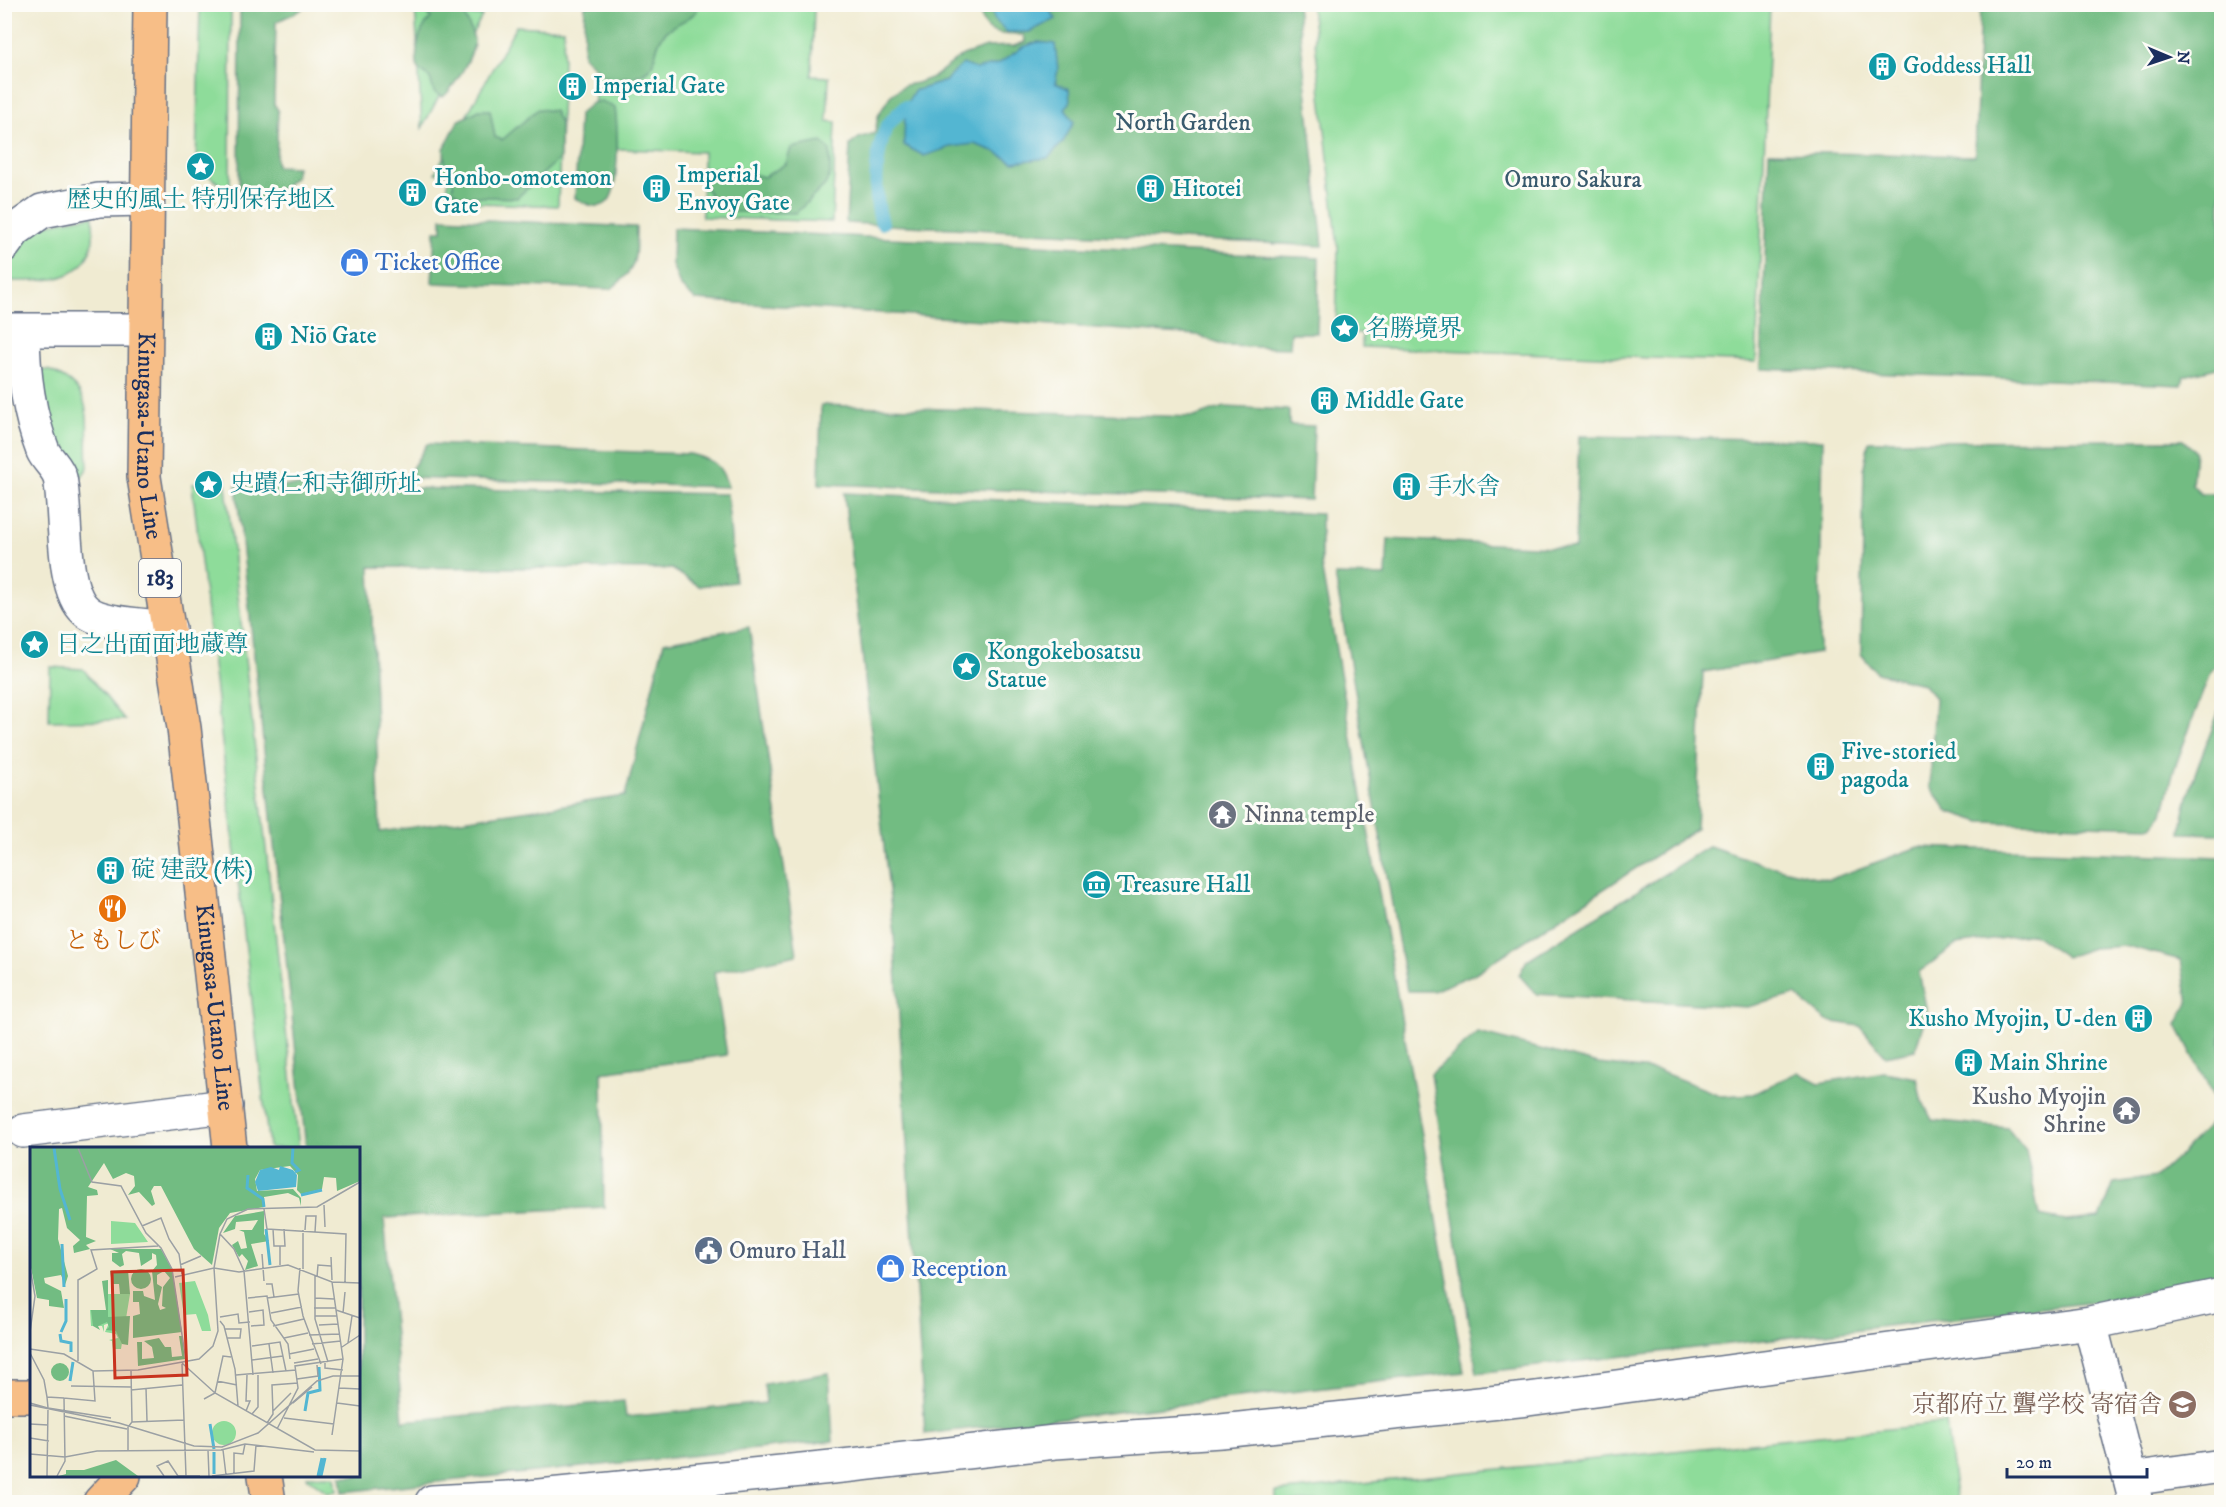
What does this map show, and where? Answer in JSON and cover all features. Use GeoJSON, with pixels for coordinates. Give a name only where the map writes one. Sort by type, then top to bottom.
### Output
{"type":"FeatureCollection","features":[{"type":"Feature","properties":{"kind":"main road","name":"Kinugasa-Utano Line"},"geometry":{"type":"LineString","coordinates":[[150,4],[144,330],[144,477],[184,728],[230,1147]]}},
{"type":"Feature","properties":{"kind":"main road"},"geometry":{"type":"LineString","coordinates":[[4,1396],[30,1396]]}},
{"type":"Feature","properties":{"kind":"main road"},"geometry":{"type":"LineString","coordinates":[[100,1503],[123,1477]]}},
{"type":"Feature","properties":{"kind":"main road"},"geometry":{"type":"LineString","coordinates":[[265,1477],[268,1503]]}},
{"type":"Feature","properties":{"kind":"street"},"geometry":{"type":"LineString","coordinates":[[4,245],[15,230],[42,211],[99,200],[147,199]]}},
{"type":"Feature","properties":{"kind":"street"},"geometry":{"type":"LineString","coordinates":[[144,330],[14,330],[23,363],[32,415],[44,453],[59,475],[71,587],[85,611],[107,621],[169,628]]}},
{"type":"Feature","properties":{"kind":"street"},"geometry":{"type":"LineString","coordinates":[[23,1131],[225,1106]]}},
{"type":"Feature","properties":{"kind":"street"},"geometry":{"type":"LineString","coordinates":[[432,1503],[529,1497],[1055,1442],[1221,1431],[1528,1399],[2090,1323],[2222,1295]]}},
{"type":"Feature","properties":{"kind":"street"},"geometry":{"type":"LineString","coordinates":[[2090,1323],[2133,1491],[2222,1466]]}},
{"type":"Feature","properties":{"kind":"green space"},"geometry":{"type":"Polygon","coordinates":[[[200,5],[231,5],[230,192],[196,166],[200,5]]]}},
{"type":"Feature","properties":{"kind":"green space"},"geometry":{"type":"Polygon","coordinates":[[[240,5],[305,5],[301,10],[276,22],[274,104],[278,110],[276,166],[297,167],[295,177],[270,199],[239,198],[240,5]]]}},
{"type":"Feature","properties":{"kind":"green space"},"geometry":{"type":"Polygon","coordinates":[[[415,5],[447,5],[448,13],[482,16],[422,128],[415,5]]]}},
{"type":"Feature","properties":{"kind":"green space"},"geometry":{"type":"Polygon","coordinates":[[[420,5],[462,5],[474,40],[467,62],[443,97],[434,92],[430,78],[418,69],[418,42],[431,18],[420,5]]]}},
{"type":"Feature","properties":{"kind":"green space"},"geometry":{"type":"Polygon","coordinates":[[[585,5],[697,5],[697,11],[665,33],[659,41],[652,65],[648,70],[637,76],[617,78],[604,77],[583,56],[585,5]]]}},
{"type":"Feature","properties":{"kind":"green space"},"geometry":{"type":"Polygon","coordinates":[[[598,5],[814,5],[812,76],[829,77],[827,121],[836,122],[832,222],[702,217],[703,152],[593,148],[598,5]]]}},
{"type":"Feature","properties":{"kind":"green space","name":"North Garden"},"geometry":{"type":"Polygon","coordinates":[[[979,5],[1297,5],[1323,246],[846,223],[850,145],[859,138],[875,133],[878,116],[890,96],[905,85],[933,77],[963,55],[987,47],[1014,46],[1025,42],[1024,35],[999,34],[988,28],[984,23],[979,5]]]}},
{"type":"Feature","properties":{"kind":"green space","name":"Omuro Sakura"},"geometry":{"type":"Polygon","coordinates":[[[1311,5],[1770,5],[1756,362],[1362,347],[1362,333],[1336,332],[1338,248],[1311,5]]]}},
{"type":"Feature","properties":{"kind":"green space"},"geometry":{"type":"Polygon","coordinates":[[[1980,5],[2221,5],[2221,367],[2184,376],[2182,385],[1761,369],[1769,152],[1975,156],[1980,5]]]}},
{"type":"Feature","properties":{"kind":"green space"},"geometry":{"type":"Polygon","coordinates":[[[516,26],[564,29],[558,206],[448,202],[448,174],[435,173],[516,26]]]}},
{"type":"Feature","properties":{"kind":"green space"},"geometry":{"type":"Polygon","coordinates":[[[601,101],[615,108],[617,160],[615,182],[610,199],[598,206],[575,198],[579,114],[592,103],[601,101]]]}},
{"type":"Feature","properties":{"kind":"green space"},"geometry":{"type":"Polygon","coordinates":[[[538,109],[554,111],[560,123],[560,158],[517,198],[459,196],[453,190],[453,176],[445,167],[444,149],[458,121],[479,110],[490,110],[495,137],[502,140],[538,109]]]}},
{"type":"Feature","properties":{"kind":"green space"},"geometry":{"type":"Polygon","coordinates":[[[822,142],[830,150],[830,174],[825,185],[796,213],[730,212],[716,204],[704,186],[709,169],[731,168],[764,177],[786,164],[791,148],[822,142]]]}},
{"type":"Feature","properties":{"kind":"green space"},"geometry":{"type":"Polygon","coordinates":[[[93,216],[92,244],[85,260],[77,269],[56,278],[7,281],[14,252],[28,233],[46,225],[93,216]]]}},
{"type":"Feature","properties":{"kind":"green space"},"geometry":{"type":"Polygon","coordinates":[[[442,218],[636,227],[634,263],[627,275],[611,289],[432,283],[435,231],[442,231],[442,218]]]}},
{"type":"Feature","properties":{"kind":"green space"},"geometry":{"type":"Polygon","coordinates":[[[673,228],[1319,258],[1317,333],[1291,333],[1290,348],[1224,346],[1197,335],[696,300],[680,286],[672,264],[673,228]]]}},
{"type":"Feature","properties":{"kind":"green space"},"geometry":{"type":"Polygon","coordinates":[[[48,370],[64,378],[76,388],[86,410],[88,467],[82,476],[75,480],[65,446],[57,444],[35,371],[48,370]]]}},
{"type":"Feature","properties":{"kind":"green space"},"geometry":{"type":"Polygon","coordinates":[[[821,405],[1194,417],[1224,407],[1289,410],[1289,425],[1314,426],[1311,500],[819,484],[821,405]]]}},
{"type":"Feature","properties":{"kind":"green space"},"geometry":{"type":"Polygon","coordinates":[[[1579,436],[1823,440],[1819,653],[1703,672],[1696,829],[1474,974],[1433,991],[1407,991],[1335,575],[1386,576],[1388,539],[1575,548],[1579,436]]]}},
{"type":"Feature","properties":{"kind":"green space"},"geometry":{"type":"Polygon","coordinates":[[[2183,440],[2195,451],[2192,484],[2201,494],[2221,494],[2221,664],[2211,670],[2174,770],[2163,814],[2152,827],[1981,822],[1948,811],[1930,787],[1935,698],[1923,684],[1877,673],[1861,654],[1864,466],[1869,441],[2183,440]]]}},
{"type":"Feature","properties":{"kind":"green space"},"geometry":{"type":"Polygon","coordinates":[[[427,444],[690,454],[705,458],[715,464],[728,487],[406,478],[427,444]]]}},
{"type":"Feature","properties":{"kind":"green space"},"geometry":{"type":"Polygon","coordinates":[[[225,477],[299,1147],[269,1147],[192,484],[225,477]]]}},
{"type":"Feature","properties":{"kind":"green space"},"geometry":{"type":"Polygon","coordinates":[[[236,485],[727,494],[735,582],[699,586],[672,569],[370,567],[380,832],[625,796],[664,642],[749,627],[797,955],[714,972],[727,1055],[602,1072],[604,1207],[384,1218],[403,1421],[624,1401],[626,1417],[766,1403],[764,1384],[829,1373],[833,1441],[343,1492],[341,1477],[360,1477],[360,1147],[306,1147],[236,485]]]}},
{"type":"Feature","properties":{"kind":"green space"},"geometry":{"type":"Polygon","coordinates":[[[844,493],[1321,514],[1321,565],[1464,1372],[925,1434],[894,935],[844,493]]]}},
{"type":"Feature","properties":{"kind":"green space"},"geometry":{"type":"Polygon","coordinates":[[[50,667],[83,669],[125,720],[49,721],[50,667]]]}},
{"type":"Feature","properties":{"kind":"green space"},"geometry":{"type":"Polygon","coordinates":[[[2221,706],[2221,834],[2181,833],[2191,784],[2221,706]]]}},
{"type":"Feature","properties":{"kind":"green space"},"geometry":{"type":"Polygon","coordinates":[[[1709,846],[1766,865],[1828,880],[1918,847],[2221,857],[2221,1110],[2177,1025],[2188,1003],[2181,960],[2127,946],[2093,948],[2066,957],[2033,934],[1956,945],[1919,972],[1927,1012],[1915,1050],[1885,1056],[1860,1026],[1827,1021],[1795,995],[1747,1007],[1536,994],[1519,975],[1527,960],[1709,846]]]}},
{"type":"Feature","properties":{"kind":"green space"},"geometry":{"type":"Polygon","coordinates":[[[1478,1033],[1599,1064],[1659,1071],[1722,1096],[1753,1094],[1798,1072],[1819,1083],[1884,1072],[1917,1078],[1921,1098],[1932,1120],[2008,1128],[2026,1150],[2039,1216],[2066,1221],[2100,1218],[2114,1183],[2156,1177],[2221,1112],[2221,1278],[2095,1302],[1477,1373],[1431,1074],[1478,1033]]]}},
{"type":"Feature","properties":{"kind":"green space"},"geometry":{"type":"Polygon","coordinates":[[[1946,1423],[1957,1502],[1276,1502],[1276,1492],[1946,1423]]]}},
{"type":"Feature","properties":{"kind":"green space"},"geometry":{"type":"Polygon","coordinates":[[[335,1477],[337,1491],[327,1492],[308,1478],[335,1477]]]}},
{"type":"Feature","properties":{"kind":"water"},"geometry":{"type":"Polygon","coordinates":[[[992,5],[1046,5],[1056,19],[1029,32],[1007,32],[994,19],[992,5]]]}},
{"type":"Feature","properties":{"kind":"water"},"geometry":{"type":"Polygon","coordinates":[[[1038,42],[1055,44],[1058,70],[1055,83],[1069,89],[1070,103],[1065,108],[1074,122],[1063,142],[1048,158],[1013,162],[994,151],[974,144],[950,147],[924,156],[904,145],[905,107],[914,91],[946,81],[963,64],[976,69],[998,64],[1023,47],[1038,42]]]}},
{"type":"Feature","properties":{"kind":"waterway"},"geometry":{"type":"LineString","coordinates":[[882,223],[876,189],[879,150],[887,126],[905,107]]}},
{"type":"Feature","properties":{"kind":"place","name":"Goddess Hall"},"geometry":{"type":"Point","coordinates":[1882,66]}},
{"type":"Feature","properties":{"kind":"place","name":"Imperial Gate"},"geometry":{"type":"Point","coordinates":[572,86]}},
{"type":"Feature","properties":{"kind":"place","name":"歴史的風土 特別保存地区"},"geometry":{"type":"Point","coordinates":[201,167]}},
{"type":"Feature","properties":{"kind":"place","name":"Imperial Envoy Gate"},"geometry":{"type":"Point","coordinates":[656,189]}},
{"type":"Feature","properties":{"kind":"place","name":"Hitotei"},"geometry":{"type":"Point","coordinates":[1151,189]}},
{"type":"Feature","properties":{"kind":"place","name":"Honbo-omotemon Gate"},"geometry":{"type":"Point","coordinates":[413,192]}},
{"type":"Feature","properties":{"kind":"place","name":"Ticket Office"},"geometry":{"type":"Point","coordinates":[354,263]}},
{"type":"Feature","properties":{"kind":"place","name":"名勝境界"},"geometry":{"type":"Point","coordinates":[1345,329]}},
{"type":"Feature","properties":{"kind":"place","name":"Niō Gate"},"geometry":{"type":"Point","coordinates":[269,336]}},
{"type":"Feature","properties":{"kind":"place","name":"Middle Gate"},"geometry":{"type":"Point","coordinates":[1324,401]}},
{"type":"Feature","properties":{"kind":"place","name":"史蹟仁和寺御所址"},"geometry":{"type":"Point","coordinates":[209,484]}},
{"type":"Feature","properties":{"kind":"place","name":"手水舎"},"geometry":{"type":"Point","coordinates":[1407,487]}},
{"type":"Feature","properties":{"kind":"place","name":"日之出面面地蔵尊"},"geometry":{"type":"Point","coordinates":[35,645]}},
{"type":"Feature","properties":{"kind":"place","name":"Kongokebosatsu Statue"},"geometry":{"type":"Point","coordinates":[966,666]}},
{"type":"Feature","properties":{"kind":"place","name":"Five-storied pagoda"},"geometry":{"type":"Point","coordinates":[1820,766]}},
{"type":"Feature","properties":{"kind":"place","name":"Ninna temple"},"geometry":{"type":"Point","coordinates":[1223,815]}},
{"type":"Feature","properties":{"kind":"place","name":"碇 建設 (株)"},"geometry":{"type":"Point","coordinates":[110,870]}},
{"type":"Feature","properties":{"kind":"place","name":"Treasure Hall"},"geometry":{"type":"Point","coordinates":[1096,885]}},
{"type":"Feature","properties":{"kind":"place","name":"ともしび"},"geometry":{"type":"Point","coordinates":[113,908]}},
{"type":"Feature","properties":{"kind":"place","name":"Kusho Myojin, U-den"},"geometry":{"type":"Point","coordinates":[2138,1019]}},
{"type":"Feature","properties":{"kind":"place","name":"Main Shrine"},"geometry":{"type":"Point","coordinates":[1968,1063]}},
{"type":"Feature","properties":{"kind":"place","name":"Kusho Myojin Shrine"},"geometry":{"type":"Point","coordinates":[2127,1111]}},
{"type":"Feature","properties":{"kind":"place","name":"Omuro Hall"},"geometry":{"type":"Point","coordinates":[708,1251]}},
{"type":"Feature","properties":{"kind":"place","name":"Reception"},"geometry":{"type":"Point","coordinates":[890,1269]}},
{"type":"Feature","properties":{"kind":"place","name":"京都府立 聾学校 寄宿舎"},"geometry":{"type":"Point","coordinates":[2183,1405]}}]}
